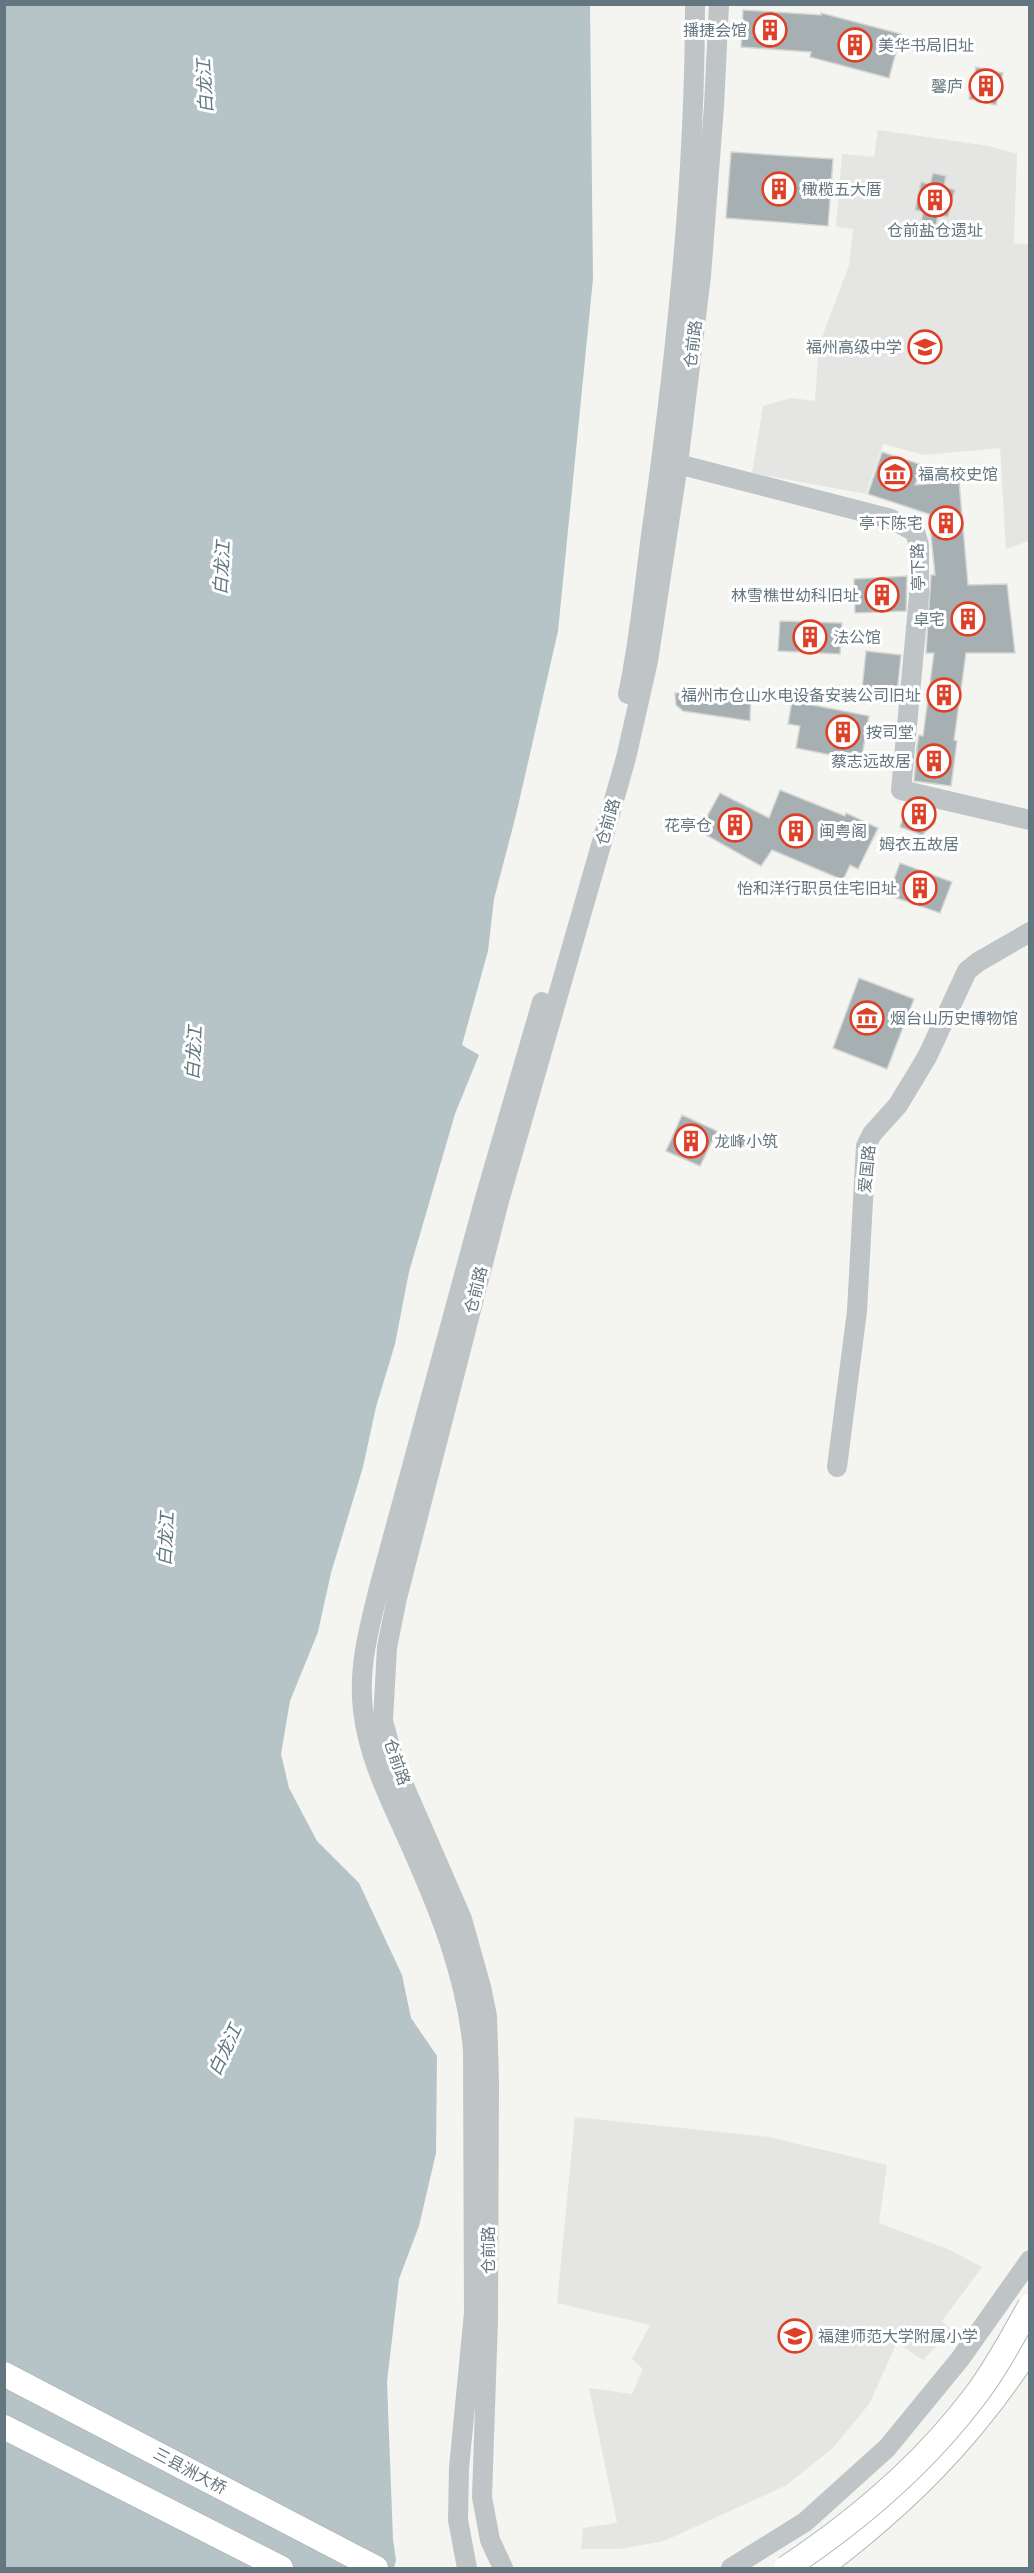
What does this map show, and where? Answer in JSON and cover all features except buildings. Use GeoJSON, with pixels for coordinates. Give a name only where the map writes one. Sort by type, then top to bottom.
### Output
{"type":"FeatureCollection","features":[{"type":"Feature","properties":{"kind":"main road"},"geometry":{"type":"LineString","coordinates":[[786,2568],[831,2538],[912,2468],[975,2396],[1029,2306]]}},
{"type":"Feature","properties":{"kind":"main road"},"geometry":{"type":"LineString","coordinates":[[820,2568],[860,2538],[932,2472],[971,2430],[1002,2389],[1029,2347]]}},
{"type":"Feature","properties":{"kind":"main road","name":"三县洲大桥"},"geometry":{"type":"LineString","coordinates":[[4,2374],[376,2568]]}},
{"type":"Feature","properties":{"kind":"main road"},"geometry":{"type":"LineString","coordinates":[[839,2568],[907,2515],[964,2457],[1015,2397],[1029,2374]]}},
{"type":"Feature","properties":{"kind":"main road"},"geometry":{"type":"LineString","coordinates":[[4,2427],[281,2568]]}},
{"type":"Feature","properties":{"kind":"street","name":"仓前路"},"geometry":{"type":"LineString","coordinates":[[467,2568],[458,2520],[459,2478],[474,2313],[471,2026],[448,1938],[373,1757],[363,1710],[363,1668],[366,1642],[385,1565],[485,1198],[602,801],[630,686],[661,460],[681,273],[695,78],[695,4]]}},
{"type":"Feature","properties":{"kind":"street","name":"仓前路"},"geometry":{"type":"LineString","coordinates":[[503,2568],[490,2540],[482,2497],[488,2319],[489,2081],[486,2016],[482,1987],[462,1919],[395,1765],[383,1721],[387,1647],[397,1598],[496,1212],[626,758],[648,661],[678,464],[701,276],[714,106],[718,4]]}},
{"type":"Feature","properties":{"kind":"street","name":"亭下路"},"geometry":{"type":"LineString","coordinates":[[678,464],[891,519],[915,532],[919,545],[919,596],[900,790],[1029,820]]}},
{"type":"Feature","properties":{"kind":"street","name":"爱国路"},"geometry":{"type":"LineString","coordinates":[[837,1467],[858,1311],[866,1146],[872,1134],[898,1105],[927,1057],[968,971],[978,962],[1029,932]]}},
{"type":"Feature","properties":{"kind":"street"},"geometry":{"type":"LineString","coordinates":[[731,2568],[805,2522],[887,2448],[960,2359],[1029,2260]]}},
{"type":"Feature","properties":{"kind":"street"},"geometry":{"type":"LineString","coordinates":[[996,2308],[1029,2327]]}},
{"type":"Feature","properties":{"kind":"shaded area","name":"福州高级中学"},"geometry":{"type":"Polygon","coordinates":[[[878,130],[989,146],[1017,154],[1014,243],[1030,245],[1029,541],[1006,549],[1000,448],[924,455],[883,444],[866,494],[752,473],[763,406],[791,398],[815,401],[818,357],[822,337],[849,265],[853,229],[836,227],[842,154],[874,157],[878,130]]]}},
{"type":"Feature","properties":{"kind":"shaded area","name":"福建师范大学附属小学"},"geometry":{"type":"Polygon","coordinates":[[[575,2117],[769,2137],[887,2165],[879,2223],[950,2250],[982,2267],[942,2321],[952,2330],[923,2360],[897,2343],[869,2404],[833,2448],[785,2486],[664,2541],[620,2549],[581,2549],[583,2528],[617,2523],[589,2388],[632,2394],[643,2369],[632,2359],[650,2325],[557,2303],[575,2117]]]}},
{"type":"Feature","properties":{"kind":"water","name":"白龙江"},"geometry":{"type":"Polygon","coordinates":[[[5,5],[590,5],[593,279],[558,631],[516,815],[494,899],[488,951],[462,1045],[479,1055],[455,1114],[409,1272],[395,1344],[376,1407],[363,1467],[331,1573],[318,1632],[290,1701],[281,1754],[289,1788],[317,1841],[359,1883],[402,1975],[411,2018],[437,2056],[436,2153],[419,2226],[399,2279],[387,2382],[393,2539],[396,2560],[394,2568],[5,2568],[5,5]]]}},
{"type":"Feature","properties":{"kind":"place","name":"播捷会馆"},"geometry":{"type":"Point","coordinates":[770,30]}},
{"type":"Feature","properties":{"kind":"place","name":"美华书局旧址"},"geometry":{"type":"Point","coordinates":[855,45]}},
{"type":"Feature","properties":{"kind":"place","name":"馨庐"},"geometry":{"type":"Point","coordinates":[986,86]}},
{"type":"Feature","properties":{"kind":"place","name":"橄榄五大厝"},"geometry":{"type":"Point","coordinates":[779,189]}},
{"type":"Feature","properties":{"kind":"place","name":"仓前盐仓遗址"},"geometry":{"type":"Point","coordinates":[935,200]}},
{"type":"Feature","properties":{"kind":"place","name":"福州高级中学"},"geometry":{"type":"Point","coordinates":[925,347]}},
{"type":"Feature","properties":{"kind":"place","name":"福高校史馆"},"geometry":{"type":"Point","coordinates":[895,474]}},
{"type":"Feature","properties":{"kind":"place","name":"亭下陈宅"},"geometry":{"type":"Point","coordinates":[946,523]}},
{"type":"Feature","properties":{"kind":"place","name":"林雪樵世幼科旧址"},"geometry":{"type":"Point","coordinates":[882,595]}},
{"type":"Feature","properties":{"kind":"place","name":"卓宅"},"geometry":{"type":"Point","coordinates":[968,619]}},
{"type":"Feature","properties":{"kind":"place","name":"法公馆"},"geometry":{"type":"Point","coordinates":[810,637]}},
{"type":"Feature","properties":{"kind":"place","name":"福州市仓山水电设备安装公司旧址"},"geometry":{"type":"Point","coordinates":[944,695]}},
{"type":"Feature","properties":{"kind":"place","name":"按司堂"},"geometry":{"type":"Point","coordinates":[843,732]}},
{"type":"Feature","properties":{"kind":"place","name":"蔡志远故居"},"geometry":{"type":"Point","coordinates":[934,761]}},
{"type":"Feature","properties":{"kind":"place","name":"姆衣五故居"},"geometry":{"type":"Point","coordinates":[919,814]}},
{"type":"Feature","properties":{"kind":"place","name":"花亭仓"},"geometry":{"type":"Point","coordinates":[735,825]}},
{"type":"Feature","properties":{"kind":"place","name":"闽粤阁"},"geometry":{"type":"Point","coordinates":[796,831]}},
{"type":"Feature","properties":{"kind":"place","name":"怡和洋行职员住宅旧址"},"geometry":{"type":"Point","coordinates":[920,888]}},
{"type":"Feature","properties":{"kind":"place","name":"烟台山历史博物馆"},"geometry":{"type":"Point","coordinates":[867,1018]}},
{"type":"Feature","properties":{"kind":"place","name":"龙峰小筑"},"geometry":{"type":"Point","coordinates":[691,1141]}},
{"type":"Feature","properties":{"kind":"place","name":"福建师范大学附属小学"},"geometry":{"type":"Point","coordinates":[795,2336]}}]}
